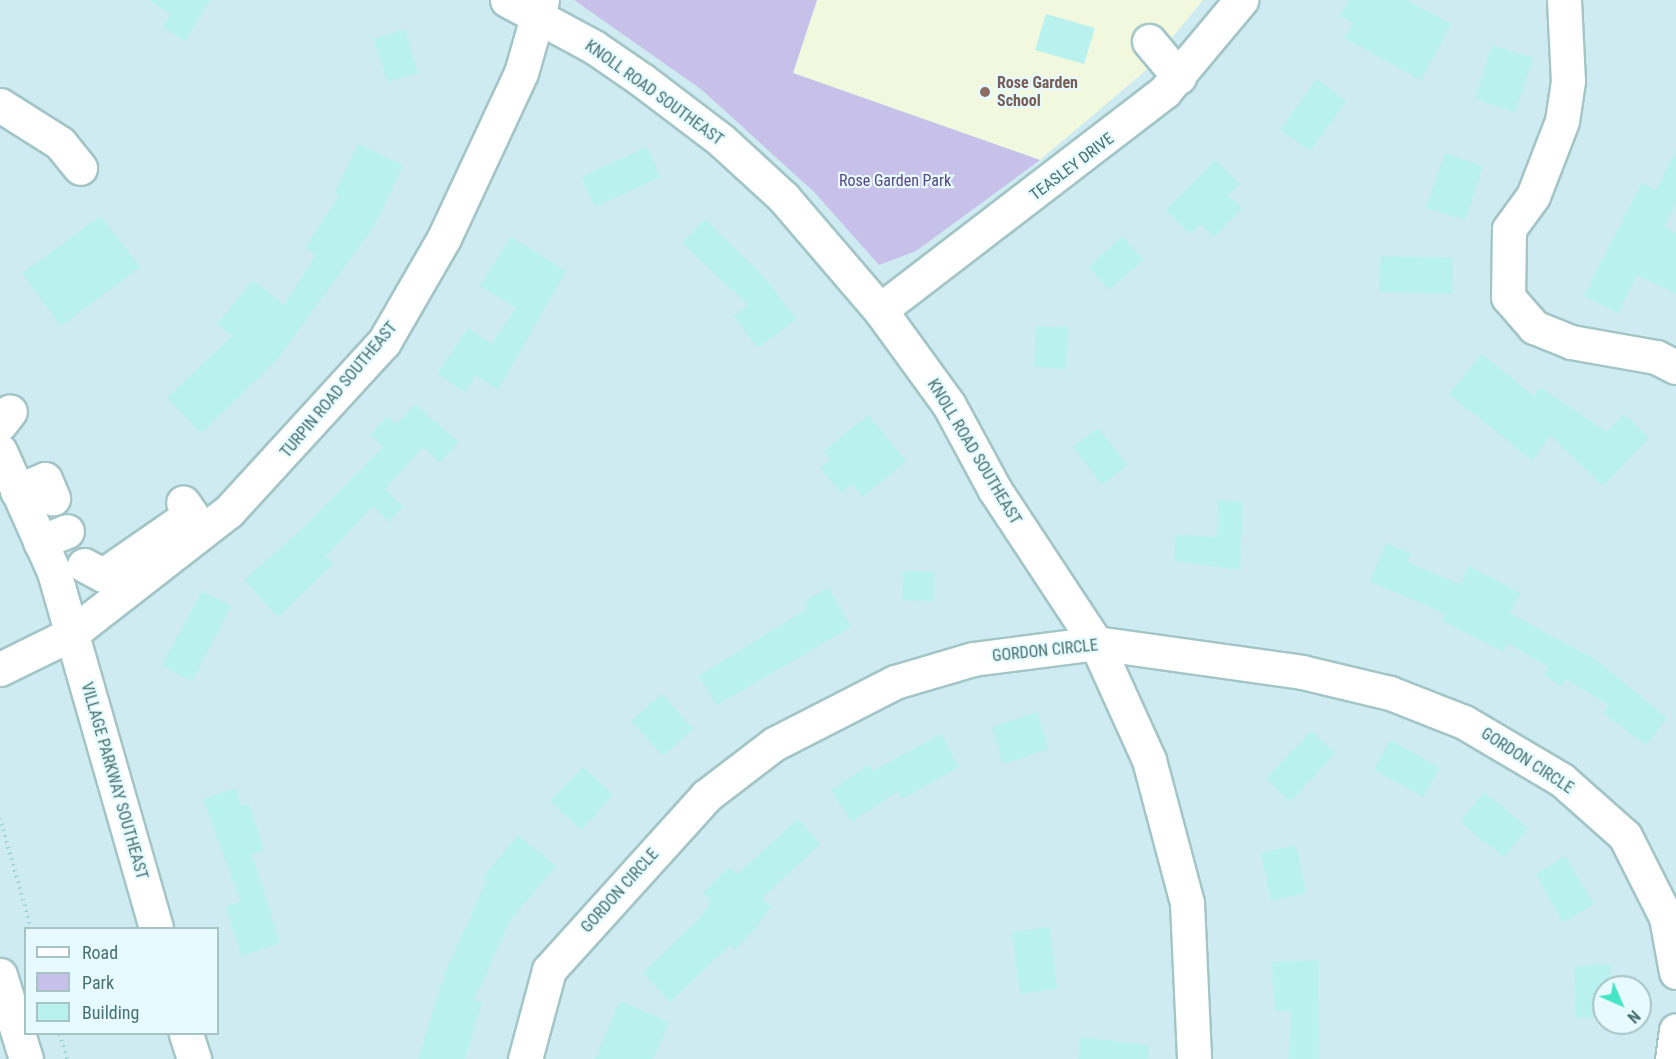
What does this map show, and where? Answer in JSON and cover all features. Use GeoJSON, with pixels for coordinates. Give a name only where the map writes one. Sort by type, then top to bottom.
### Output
{"type":"FeatureCollection","features":[{"type":"Feature","properties":{"kind":"street","name":"KNOLL ROAD SOUTHEAST"},"geometry":{"type":"LineString","coordinates":[[507,0],[541,8],[721,140],[791,206],[880,310],[949,405],[995,490],[1096,643],[1149,760],[1186,903],[1194,1059]]}},
{"type":"Feature","properties":{"kind":"street","name":"TEASLEY DRIVE"},"geometry":{"type":"LineString","coordinates":[[880,310],[1113,136],[1179,77],[1241,0]]}},
{"type":"Feature","properties":{"kind":"street"},"geometry":{"type":"LineString","coordinates":[[1564,0],[1568,81],[1562,121],[1537,187],[1509,229],[1508,297],[1534,327],[1571,342],[1656,357],[1676,367]]}},
{"type":"Feature","properties":{"kind":"street","name":"TURPIN ROAD SOUTHEAST"},"geometry":{"type":"LineString","coordinates":[[0,669],[71,634],[229,511],[384,342],[479,163],[521,73],[541,8]]}},
{"type":"Feature","properties":{"kind":"street"},"geometry":{"type":"LineString","coordinates":[[1149,41],[1179,77]]}},
{"type":"Feature","properties":{"kind":"street"},"geometry":{"type":"LineString","coordinates":[[0,105],[26,125],[60,143],[80,168]]}},
{"type":"Feature","properties":{"kind":"street","name":"VILLAGE PARKWAY SOUTHEAST"},"geometry":{"type":"LineString","coordinates":[[0,451],[38,489],[54,536],[71,634],[156,927]]}},
{"type":"Feature","properties":{"kind":"street"},"geometry":{"type":"LineString","coordinates":[[84,565],[103,575],[192,514],[183,502]]}},
{"type":"Feature","properties":{"kind":"street","name":"GORDON CIRCLE"},"geometry":{"type":"LineString","coordinates":[[525,1059],[549,970],[706,796],[774,744],[895,682],[973,659],[1096,643],[1302,672],[1390,693],[1464,722],[1562,780],[1625,836],[1666,917],[1676,972]]}},
{"type":"Feature","properties":{"kind":"street"},"geometry":{"type":"LineString","coordinates":[[0,975],[26,1059]]}},
{"type":"Feature","properties":{"kind":"street"},"geometry":{"type":"LineString","coordinates":[[1672,1059],[1676,1030]]}},
{"type":"Feature","properties":{"kind":"street"},"geometry":{"type":"LineString","coordinates":[[186,1035],[194,1059]]}},
{"type":"Feature","properties":{"kind":"path"},"geometry":{"type":"LineString","coordinates":[[0,819],[31,927]]}},
{"type":"Feature","properties":{"kind":"path"},"geometry":{"type":"LineString","coordinates":[[60,1035],[67,1059]]}},
{"type":"Feature","properties":{"kind":"shaded area"},"geometry":{"type":"Polygon","coordinates":[[[0,0],[574,0],[702,90],[814,192],[879,265],[793,73],[817,0],[1676,0],[1676,1059],[0,1059],[0,0]]]}},
{"type":"Feature","properties":{"kind":"shaded area","name":"Rose Garden School"},"geometry":{"type":"Polygon","coordinates":[[[817,0],[1203,0],[1145,71],[1040,160],[793,73],[817,0]]]}},
{"type":"Feature","properties":{"kind":"green space","name":"Rose Garden Park"},"geometry":{"type":"Polygon","coordinates":[[[574,0],[817,0],[793,73],[1040,160],[916,251],[879,265],[814,192],[702,90],[574,0]]]}},
{"type":"Feature","properties":{"kind":"building"},"geometry":{"type":"Polygon","coordinates":[[[148,0],[210,0],[185,41],[162,27],[171,14],[148,0]]]}},
{"type":"Feature","properties":{"kind":"building"},"geometry":{"type":"Polygon","coordinates":[[[1349,0],[1407,0],[1451,24],[1421,80],[1344,38],[1353,23],[1340,16],[1349,0]]]}},
{"type":"Feature","properties":{"kind":"building"},"geometry":{"type":"Polygon","coordinates":[[[1046,14],[1095,28],[1084,64],[1035,50],[1046,14]]]}},
{"type":"Feature","properties":{"kind":"building"},"geometry":{"type":"Polygon","coordinates":[[[405,29],[418,73],[387,82],[374,39],[405,29]]]}},
{"type":"Feature","properties":{"kind":"building"},"geometry":{"type":"Polygon","coordinates":[[[1492,45],[1533,58],[1515,112],[1475,99],[1492,45]]]}},
{"type":"Feature","properties":{"kind":"building"},"geometry":{"type":"Polygon","coordinates":[[[1317,79],[1346,101],[1310,151],[1280,130],[1317,79]]]}},
{"type":"Feature","properties":{"kind":"building"},"geometry":{"type":"Polygon","coordinates":[[[358,144],[403,165],[375,225],[275,362],[201,433],[167,398],[232,336],[217,324],[253,280],[284,305],[316,255],[305,248],[339,196],[334,194],[358,144]]]}},
{"type":"Feature","properties":{"kind":"building"},"geometry":{"type":"Polygon","coordinates":[[[647,147],[660,177],[595,207],[581,177],[647,147]]]}},
{"type":"Feature","properties":{"kind":"building"},"geometry":{"type":"Polygon","coordinates":[[[1676,151],[1676,203],[1664,227],[1676,233],[1676,294],[1637,275],[1618,313],[1584,296],[1641,183],[1656,190],[1676,151]]]}},
{"type":"Feature","properties":{"kind":"building"},"geometry":{"type":"Polygon","coordinates":[[[1445,153],[1483,166],[1465,220],[1426,208],[1445,153]]]}},
{"type":"Feature","properties":{"kind":"building"},"geometry":{"type":"Polygon","coordinates":[[[1215,160],[1240,184],[1228,195],[1242,208],[1214,237],[1200,224],[1190,234],[1166,210],[1215,160]]]}},
{"type":"Feature","properties":{"kind":"building"},"geometry":{"type":"Polygon","coordinates":[[[101,216],[140,267],[61,326],[22,273],[101,216]]]}},
{"type":"Feature","properties":{"kind":"building"},"geometry":{"type":"Polygon","coordinates":[[[705,219],[765,278],[796,319],[758,348],[734,316],[748,305],[682,243],[705,219]]]}},
{"type":"Feature","properties":{"kind":"building"},"geometry":{"type":"Polygon","coordinates":[[[1122,236],[1143,260],[1109,290],[1089,267],[1122,236]]]}},
{"type":"Feature","properties":{"kind":"building"},"geometry":{"type":"Polygon","coordinates":[[[511,237],[566,271],[498,390],[476,375],[465,392],[437,374],[468,328],[492,344],[516,308],[480,286],[511,237]]]}},
{"type":"Feature","properties":{"kind":"building"},"geometry":{"type":"Polygon","coordinates":[[[1381,256],[1453,258],[1452,294],[1379,292],[1381,256]]]}},
{"type":"Feature","properties":{"kind":"building"},"geometry":{"type":"Polygon","coordinates":[[[1036,326],[1068,327],[1066,369],[1034,367],[1036,326]]]}},
{"type":"Feature","properties":{"kind":"building"},"geometry":{"type":"Polygon","coordinates":[[[1482,354],[1534,396],[1540,387],[1607,432],[1624,414],[1649,438],[1603,486],[1550,435],[1533,461],[1449,394],[1482,354]]]}},
{"type":"Feature","properties":{"kind":"building"},"geometry":{"type":"Polygon","coordinates":[[[415,404],[458,442],[440,463],[423,447],[385,489],[403,507],[389,522],[373,506],[326,556],[333,564],[278,617],[244,580],[301,530],[383,447],[370,435],[388,416],[397,424],[415,404]]]}},
{"type":"Feature","properties":{"kind":"building"},"geometry":{"type":"Polygon","coordinates":[[[868,415],[906,461],[863,497],[852,484],[841,493],[820,468],[831,459],[824,451],[868,415]]]}},
{"type":"Feature","properties":{"kind":"building"},"geometry":{"type":"Polygon","coordinates":[[[1098,428],[1127,465],[1102,485],[1073,447],[1098,428]]]}},
{"type":"Feature","properties":{"kind":"building"},"geometry":{"type":"Polygon","coordinates":[[[1218,500],[1243,502],[1240,570],[1174,561],[1175,535],[1217,537],[1218,500]]]}},
{"type":"Feature","properties":{"kind":"building"},"geometry":{"type":"Polygon","coordinates":[[[1386,543],[1411,554],[1407,562],[1460,584],[1469,566],[1520,593],[1510,613],[1596,660],[1667,718],[1646,745],[1603,713],[1609,705],[1566,679],[1561,686],[1544,675],[1548,667],[1508,643],[1503,652],[1441,620],[1445,613],[1370,582],[1386,543]]]}},
{"type":"Feature","properties":{"kind":"building"},"geometry":{"type":"Polygon","coordinates":[[[903,571],[934,572],[933,601],[902,600],[903,571]]]}},
{"type":"Feature","properties":{"kind":"building"},"geometry":{"type":"Polygon","coordinates":[[[829,588],[851,627],[717,705],[699,676],[808,608],[804,601],[829,588]]]}},
{"type":"Feature","properties":{"kind":"building"},"geometry":{"type":"Polygon","coordinates":[[[202,591],[231,606],[192,681],[162,665],[202,591]]]}},
{"type":"Feature","properties":{"kind":"building"},"geometry":{"type":"Polygon","coordinates":[[[662,694],[693,729],[663,756],[631,721],[662,694]]]}},
{"type":"Feature","properties":{"kind":"building"},"geometry":{"type":"Polygon","coordinates":[[[1037,712],[1048,749],[1003,764],[992,727],[1037,712]]]}},
{"type":"Feature","properties":{"kind":"building"},"geometry":{"type":"Polygon","coordinates":[[[1311,731],[1335,753],[1290,802],[1266,779],[1311,731]]]}},
{"type":"Feature","properties":{"kind":"building"},"geometry":{"type":"Polygon","coordinates":[[[941,734],[959,767],[902,799],[898,791],[851,822],[831,790],[869,765],[873,771],[941,734]]]}},
{"type":"Feature","properties":{"kind":"building"},"geometry":{"type":"Polygon","coordinates":[[[1390,740],[1440,768],[1423,797],[1374,770],[1390,740]]]}},
{"type":"Feature","properties":{"kind":"building"},"geometry":{"type":"Polygon","coordinates":[[[583,767],[613,795],[581,830],[550,801],[583,767]]]}},
{"type":"Feature","properties":{"kind":"building"},"geometry":{"type":"Polygon","coordinates":[[[236,788],[241,806],[249,804],[264,850],[252,854],[280,943],[242,956],[226,907],[241,902],[203,799],[236,788]]]}},
{"type":"Feature","properties":{"kind":"building"},"geometry":{"type":"Polygon","coordinates":[[[1484,792],[1528,828],[1504,857],[1460,822],[1484,792]]]}},
{"type":"Feature","properties":{"kind":"building"},"geometry":{"type":"Polygon","coordinates":[[[798,819],[820,844],[762,898],[771,907],[735,950],[730,945],[670,1002],[643,973],[701,917],[711,900],[703,893],[729,867],[737,874],[798,819]]]}},
{"type":"Feature","properties":{"kind":"building"},"geometry":{"type":"Polygon","coordinates":[[[518,835],[556,866],[511,919],[474,1000],[482,1002],[465,1059],[418,1059],[446,970],[487,880],[483,877],[518,835]]]}},
{"type":"Feature","properties":{"kind":"building"},"geometry":{"type":"Polygon","coordinates":[[[1296,845],[1306,893],[1271,901],[1261,853],[1296,845]]]}},
{"type":"Feature","properties":{"kind":"building"},"geometry":{"type":"Polygon","coordinates":[[[1565,856],[1594,904],[1563,923],[1536,874],[1565,856]]]}},
{"type":"Feature","properties":{"kind":"building"},"geometry":{"type":"Polygon","coordinates":[[[1050,927],[1057,989],[1020,994],[1012,932],[1050,927]]]}},
{"type":"Feature","properties":{"kind":"building"},"geometry":{"type":"Polygon","coordinates":[[[1318,960],[1319,1059],[1289,1059],[1291,1010],[1275,1011],[1272,962],[1318,960]]]}},
{"type":"Feature","properties":{"kind":"building"},"geometry":{"type":"Polygon","coordinates":[[[1611,964],[1610,975],[1592,975],[1592,1017],[1576,1018],[1574,966],[1611,964]]]}},
{"type":"Feature","properties":{"kind":"building"},"geometry":{"type":"Polygon","coordinates":[[[620,1001],[669,1022],[653,1059],[595,1059],[620,1001]]]}},
{"type":"Feature","properties":{"kind":"building"},"geometry":{"type":"Polygon","coordinates":[[[1081,1037],[1149,1045],[1148,1059],[1078,1059],[1081,1037]]]}},
{"type":"Feature","properties":{"kind":"place","name":"Rose Garden School"},"geometry":{"type":"Point","coordinates":[985,92]}}]}
